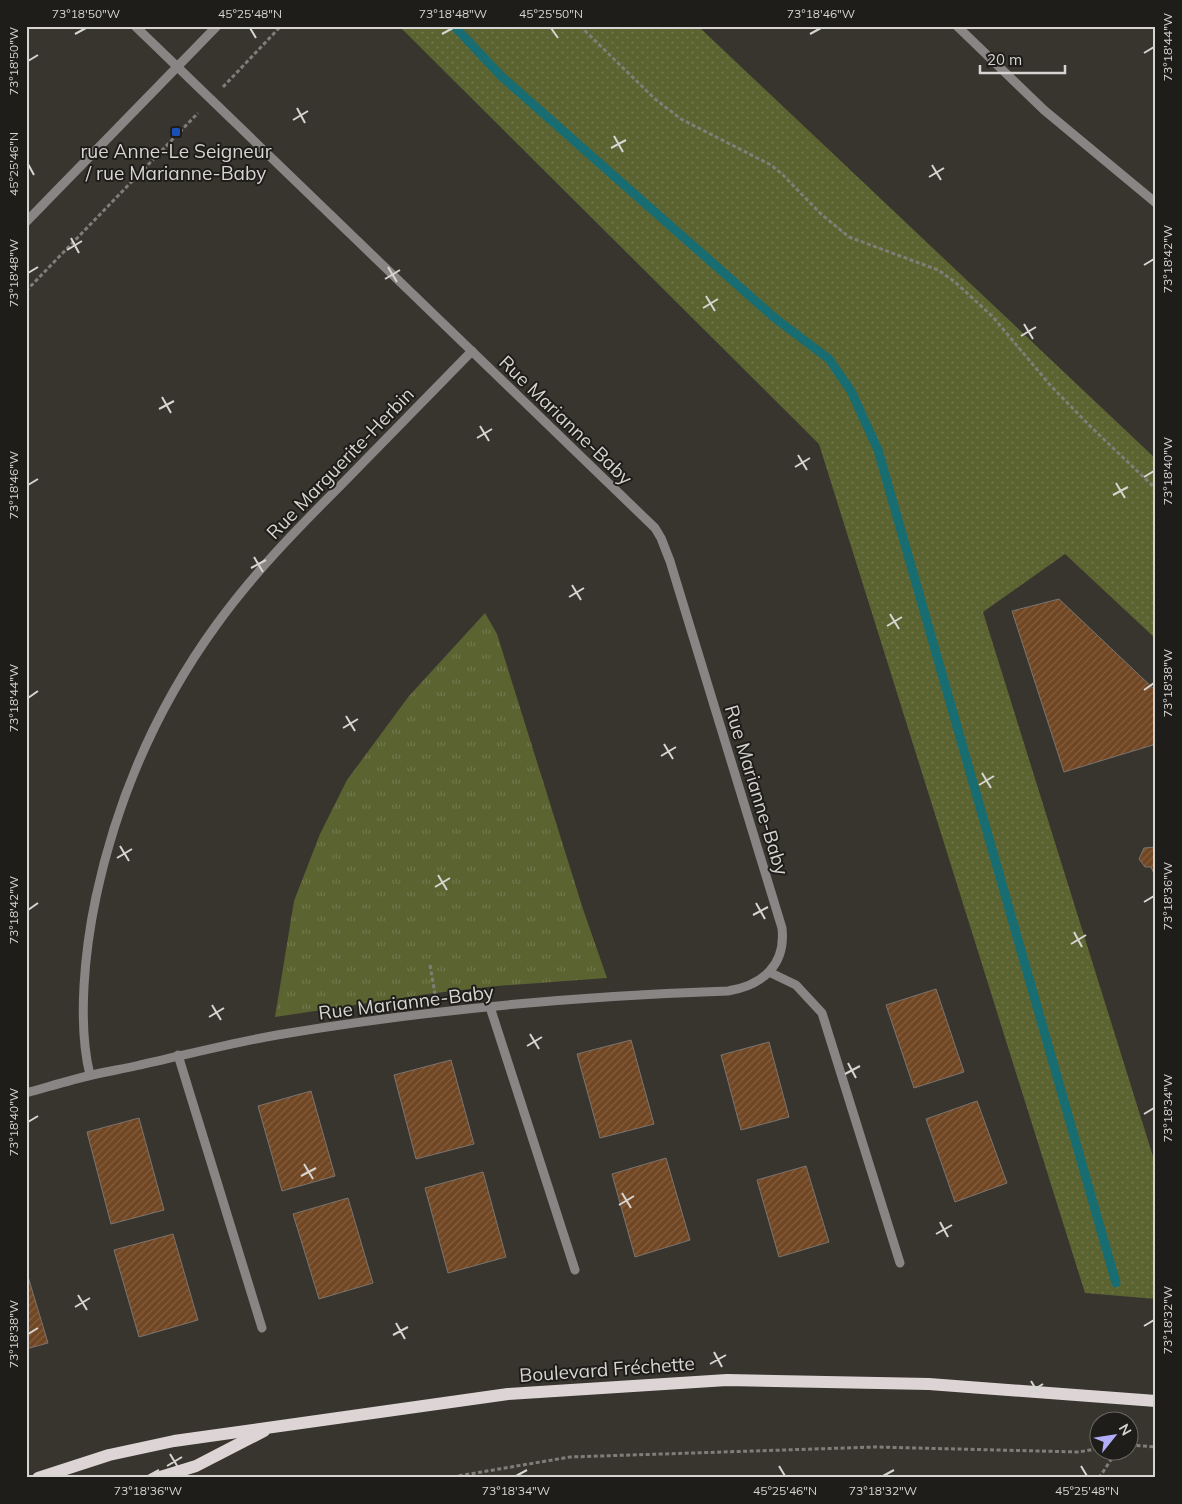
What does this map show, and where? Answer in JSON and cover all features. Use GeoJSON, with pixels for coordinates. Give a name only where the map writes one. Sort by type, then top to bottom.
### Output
{"type":"FeatureCollection","features":[{"type":"Feature","properties":{"kind":"main road","name":"Boulevard Fréchette"},"geometry":{"type":"LineString","coordinates":[[38,1478],[109,1455],[174,1441],[508,1394],[727,1380],[929,1384],[1156,1400]]}},
{"type":"Feature","properties":{"kind":"main road","name":"Boulevard Fréchette"},"geometry":{"type":"LineString","coordinates":[[156,1478],[196,1466],[272,1426]]}},
{"type":"Feature","properties":{"kind":"street","name":"Rue Marianne-Baby"},"geometry":{"type":"LineString","coordinates":[[26,1093],[90,1075],[276,1035],[363,1022],[490,1007],[603,997],[728,991],[750,985],[769,972],[780,955],[783,936],[662,538],[645,518],[135,26]]}},
{"type":"Feature","properties":{"kind":"street"},"geometry":{"type":"LineString","coordinates":[[26,222],[217,26]]}},
{"type":"Feature","properties":{"kind":"street"},"geometry":{"type":"LineString","coordinates":[[957,26],[1044,110],[1156,203]]}},
{"type":"Feature","properties":{"kind":"street","name":"Rue Marguerite-Herbin"},"geometry":{"type":"LineString","coordinates":[[90,1075],[84,1037],[85,978],[89,937],[100,878],[112,830],[126,790],[178,685],[216,624],[268,561],[472,351]]}},
{"type":"Feature","properties":{"kind":"street"},"geometry":{"type":"LineString","coordinates":[[769,972],[796,985],[822,1013],[900,1263]]}},
{"type":"Feature","properties":{"kind":"street"},"geometry":{"type":"LineString","coordinates":[[490,1007],[575,1270]]}},
{"type":"Feature","properties":{"kind":"street"},"geometry":{"type":"LineString","coordinates":[[178,1056],[262,1328]]}},
{"type":"Feature","properties":{"kind":"path"},"geometry":{"type":"LineString","coordinates":[[227,84],[282,26]]}},
{"type":"Feature","properties":{"kind":"path"},"geometry":{"type":"LineString","coordinates":[[580,26],[655,99],[681,119],[771,165],[821,214],[849,237],[938,270],[955,282],[993,317],[1050,385],[1156,489]]}},
{"type":"Feature","properties":{"kind":"path"},"geometry":{"type":"LineString","coordinates":[[26,291],[196,115]]}},
{"type":"Feature","properties":{"kind":"path"},"geometry":{"type":"LineString","coordinates":[[430,965],[438,1013]]}},
{"type":"Feature","properties":{"kind":"path"},"geometry":{"type":"LineString","coordinates":[[1140,1446],[1156,1447]]}},
{"type":"Feature","properties":{"kind":"path"},"geometry":{"type":"LineString","coordinates":[[446,1478],[570,1457],[875,1447],[1079,1452],[1090,1450]]}},
{"type":"Feature","properties":{"kind":"path"},"geometry":{"type":"LineString","coordinates":[[1099,1478],[1109,1462]]}},
{"type":"Feature","properties":{"kind":"green space"},"geometry":{"type":"Polygon","coordinates":[[[399,26],[698,26],[1156,459],[1156,639],[1065,554],[983,612],[1156,1166],[1156,1299],[1085,1293],[819,444],[399,26]]]}},
{"type":"Feature","properties":{"kind":"green space"},"geometry":{"type":"Polygon","coordinates":[[[485,613],[497,634],[583,909],[607,978],[497,986],[435,993],[275,1017],[294,901],[320,834],[347,780],[409,696],[485,613]]]}},
{"type":"Feature","properties":{"kind":"building"},"geometry":{"type":"Polygon","coordinates":[[[1059,599],[1156,691],[1156,744],[1064,772],[1012,611],[1059,599]]]}},
{"type":"Feature","properties":{"kind":"building"},"geometry":{"type":"Polygon","coordinates":[[[1156,847],[1156,878],[1151,867],[1145,867],[1139,859],[1144,848],[1156,847]]]}},
{"type":"Feature","properties":{"kind":"building"},"geometry":{"type":"Polygon","coordinates":[[[936,989],[964,1072],[914,1088],[886,1005],[936,989]]]}},
{"type":"Feature","properties":{"kind":"building"},"geometry":{"type":"Polygon","coordinates":[[[631,1040],[654,1124],[600,1138],[577,1054],[631,1040]]]}},
{"type":"Feature","properties":{"kind":"building"},"geometry":{"type":"Polygon","coordinates":[[[769,1042],[789,1117],[741,1130],[721,1055],[769,1042]]]}},
{"type":"Feature","properties":{"kind":"building"},"geometry":{"type":"Polygon","coordinates":[[[451,1060],[474,1144],[416,1159],[394,1075],[451,1060]]]}},
{"type":"Feature","properties":{"kind":"building"},"geometry":{"type":"Polygon","coordinates":[[[311,1091],[335,1176],[282,1191],[258,1106],[311,1091]]]}},
{"type":"Feature","properties":{"kind":"building"},"geometry":{"type":"Polygon","coordinates":[[[977,1101],[1007,1183],[955,1202],[926,1119],[977,1101]]]}},
{"type":"Feature","properties":{"kind":"building"},"geometry":{"type":"Polygon","coordinates":[[[139,1118],[164,1210],[111,1224],[87,1132],[139,1118]]]}},
{"type":"Feature","properties":{"kind":"building"},"geometry":{"type":"Polygon","coordinates":[[[666,1158],[690,1240],[635,1257],[612,1174],[666,1158]]]}},
{"type":"Feature","properties":{"kind":"building"},"geometry":{"type":"Polygon","coordinates":[[[806,1166],[829,1242],[779,1257],[757,1180],[806,1166]]]}},
{"type":"Feature","properties":{"kind":"building"},"geometry":{"type":"Polygon","coordinates":[[[483,1172],[506,1257],[448,1273],[425,1188],[483,1172]]]}},
{"type":"Feature","properties":{"kind":"building"},"geometry":{"type":"Polygon","coordinates":[[[348,1198],[373,1283],[319,1299],[293,1214],[348,1198]]]}},
{"type":"Feature","properties":{"kind":"building"},"geometry":{"type":"Polygon","coordinates":[[[173,1234],[198,1320],[139,1337],[114,1250],[173,1234]]]}},
{"type":"Feature","properties":{"kind":"building"},"geometry":{"type":"Polygon","coordinates":[[[26,1270],[48,1343],[26,1349],[26,1270]]]}},
{"type":"Feature","properties":{"kind":"waterway"},"geometry":{"type":"LineString","coordinates":[[454,26],[502,77],[776,319],[829,359],[851,391],[878,450],[1116,1283]]}},
{"type":"Feature","properties":{"kind":"place","name":"rue Anne-Le Seigneur / rue Marianne-Baby"},"geometry":{"type":"Point","coordinates":[176,132]}}]}
